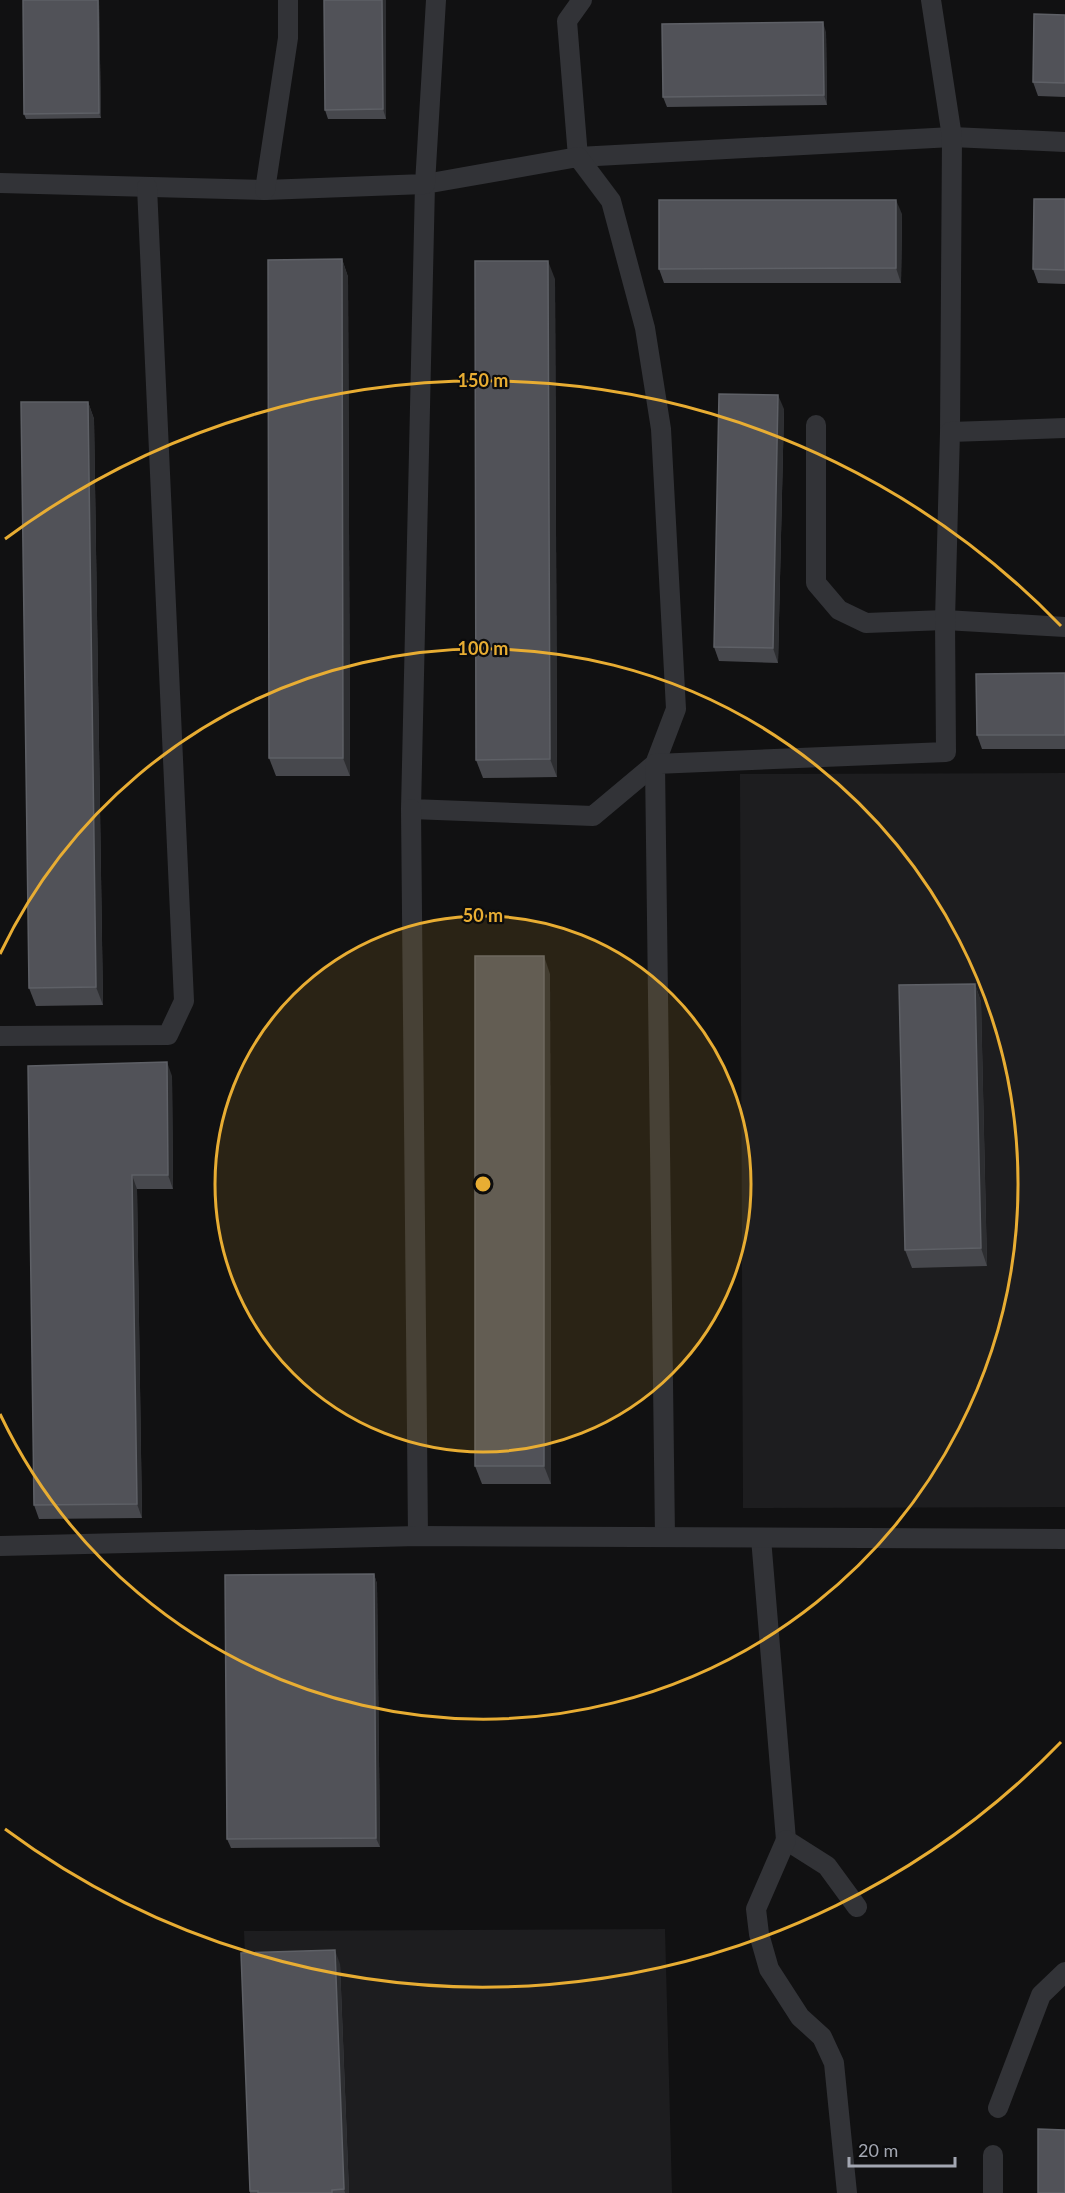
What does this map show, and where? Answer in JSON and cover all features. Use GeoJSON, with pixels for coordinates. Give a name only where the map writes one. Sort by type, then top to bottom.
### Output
{"type":"FeatureCollection","features":[{"type":"Feature","properties":{"kind":"lane"},"geometry":{"type":"LineString","coordinates":[[265,190],[288,38],[288,0]]}},
{"type":"Feature","properties":{"kind":"lane"},"geometry":{"type":"LineString","coordinates":[[418,1536],[411,809],[425,184],[436,0]]}},
{"type":"Feature","properties":{"kind":"lane"},"geometry":{"type":"LineString","coordinates":[[582,0],[567,21],[578,157],[611,201],[645,328],[662,429],[676,709],[655,764],[665,1537]]}},
{"type":"Feature","properties":{"kind":"lane"},"geometry":{"type":"LineString","coordinates":[[411,809],[593,816],[655,764],[946,752],[945,620],[950,432],[952,137],[932,0]]}},
{"type":"Feature","properties":{"kind":"lane"},"geometry":{"type":"LineString","coordinates":[[0,183],[265,190],[425,184],[578,157],[952,137],[1065,142]]}},
{"type":"Feature","properties":{"kind":"lane"},"geometry":{"type":"LineString","coordinates":[[0,1036],[168,1035],[184,1000],[147,187]]}},
{"type":"Feature","properties":{"kind":"lane"},"geometry":{"type":"LineString","coordinates":[[816,425],[816,583],[839,610],[866,624],[945,620],[1065,627]]}},
{"type":"Feature","properties":{"kind":"lane"},"geometry":{"type":"LineString","coordinates":[[950,432],[1065,428]]}},
{"type":"Feature","properties":{"kind":"lane"},"geometry":{"type":"LineString","coordinates":[[0,1546],[418,1536],[1065,1539]]}},
{"type":"Feature","properties":{"kind":"lane"},"geometry":{"type":"LineString","coordinates":[[761,1538],[786,1840],[756,1910],[759,1934],[769,1969],[800,2016],[822,2037],[834,2063],[847,2193]]}},
{"type":"Feature","properties":{"kind":"lane"},"geometry":{"type":"LineString","coordinates":[[786,1840],[827,1866],[857,1907]]}},
{"type":"Feature","properties":{"kind":"lane"},"geometry":{"type":"LineString","coordinates":[[998,2108],[1041,1995],[1065,1972]]}},
{"type":"Feature","properties":{"kind":"lane"},"geometry":{"type":"LineString","coordinates":[[993,2155],[993,2193]]}},
{"type":"Feature","properties":{"kind":"shaded area"},"geometry":{"type":"Polygon","coordinates":[[[1065,773],[1065,1507],[743,1508],[740,774],[1065,773]]]}},
{"type":"Feature","properties":{"kind":"shaded area"},"geometry":{"type":"Polygon","coordinates":[[[665,1929],[672,2193],[254,2193],[244,1931],[665,1929]]]}},
{"type":"Feature","properties":{"kind":"building"},"geometry":{"type":"Polygon","coordinates":[[[23,0],[98,0],[99,113],[24,114],[23,0]]]}},
{"type":"Feature","properties":{"kind":"building"},"geometry":{"type":"Polygon","coordinates":[[[324,0],[382,0],[383,109],[325,110],[324,0]]]}},
{"type":"Feature","properties":{"kind":"building"},"geometry":{"type":"Polygon","coordinates":[[[1034,14],[1065,15],[1065,83],[1033,82],[1034,14]]]}},
{"type":"Feature","properties":{"kind":"building"},"geometry":{"type":"Polygon","coordinates":[[[823,22],[824,95],[663,97],[662,24],[823,22]]]}},
{"type":"Feature","properties":{"kind":"building"},"geometry":{"type":"Polygon","coordinates":[[[1034,199],[1065,199],[1065,270],[1033,269],[1034,199]]]}},
{"type":"Feature","properties":{"kind":"building"},"geometry":{"type":"Polygon","coordinates":[[[659,200],[896,200],[896,268],[659,269],[659,200]]]}},
{"type":"Feature","properties":{"kind":"building"},"geometry":{"type":"Polygon","coordinates":[[[342,259],[343,758],[269,758],[268,260],[342,259]]]}},
{"type":"Feature","properties":{"kind":"building"},"geometry":{"type":"Polygon","coordinates":[[[475,261],[548,261],[550,759],[476,760],[475,261]]]}},
{"type":"Feature","properties":{"kind":"building"},"geometry":{"type":"Polygon","coordinates":[[[719,394],[778,395],[773,648],[714,647],[719,394]]]}},
{"type":"Feature","properties":{"kind":"building"},"geometry":{"type":"Polygon","coordinates":[[[21,402],[88,402],[96,987],[29,988],[21,402]]]}},
{"type":"Feature","properties":{"kind":"building"},"geometry":{"type":"Polygon","coordinates":[[[1065,673],[1065,735],[977,735],[976,674],[1065,673]]]}},
{"type":"Feature","properties":{"kind":"building"},"geometry":{"type":"Polygon","coordinates":[[[475,956],[544,956],[544,1466],[475,1466],[475,956]]]}},
{"type":"Feature","properties":{"kind":"building"},"geometry":{"type":"Polygon","coordinates":[[[975,984],[981,1248],[905,1250],[899,985],[975,984]]]}},
{"type":"Feature","properties":{"kind":"building"},"geometry":{"type":"Polygon","coordinates":[[[167,1062],[168,1175],[132,1175],[137,1504],[34,1505],[28,1066],[167,1062]]]}},
{"type":"Feature","properties":{"kind":"building"},"geometry":{"type":"Polygon","coordinates":[[[374,1574],[376,1838],[227,1839],[225,1575],[374,1574]]]}},
{"type":"Feature","properties":{"kind":"building"},"geometry":{"type":"Polygon","coordinates":[[[335,1950],[344,2189],[332,2190],[332,2193],[258,2193],[258,2191],[250,2191],[241,1953],[335,1950]]]}},
{"type":"Feature","properties":{"kind":"building"},"geometry":{"type":"Polygon","coordinates":[[[1038,2129],[1065,2130],[1065,2193],[1038,2193],[1038,2129]]]}}]}
